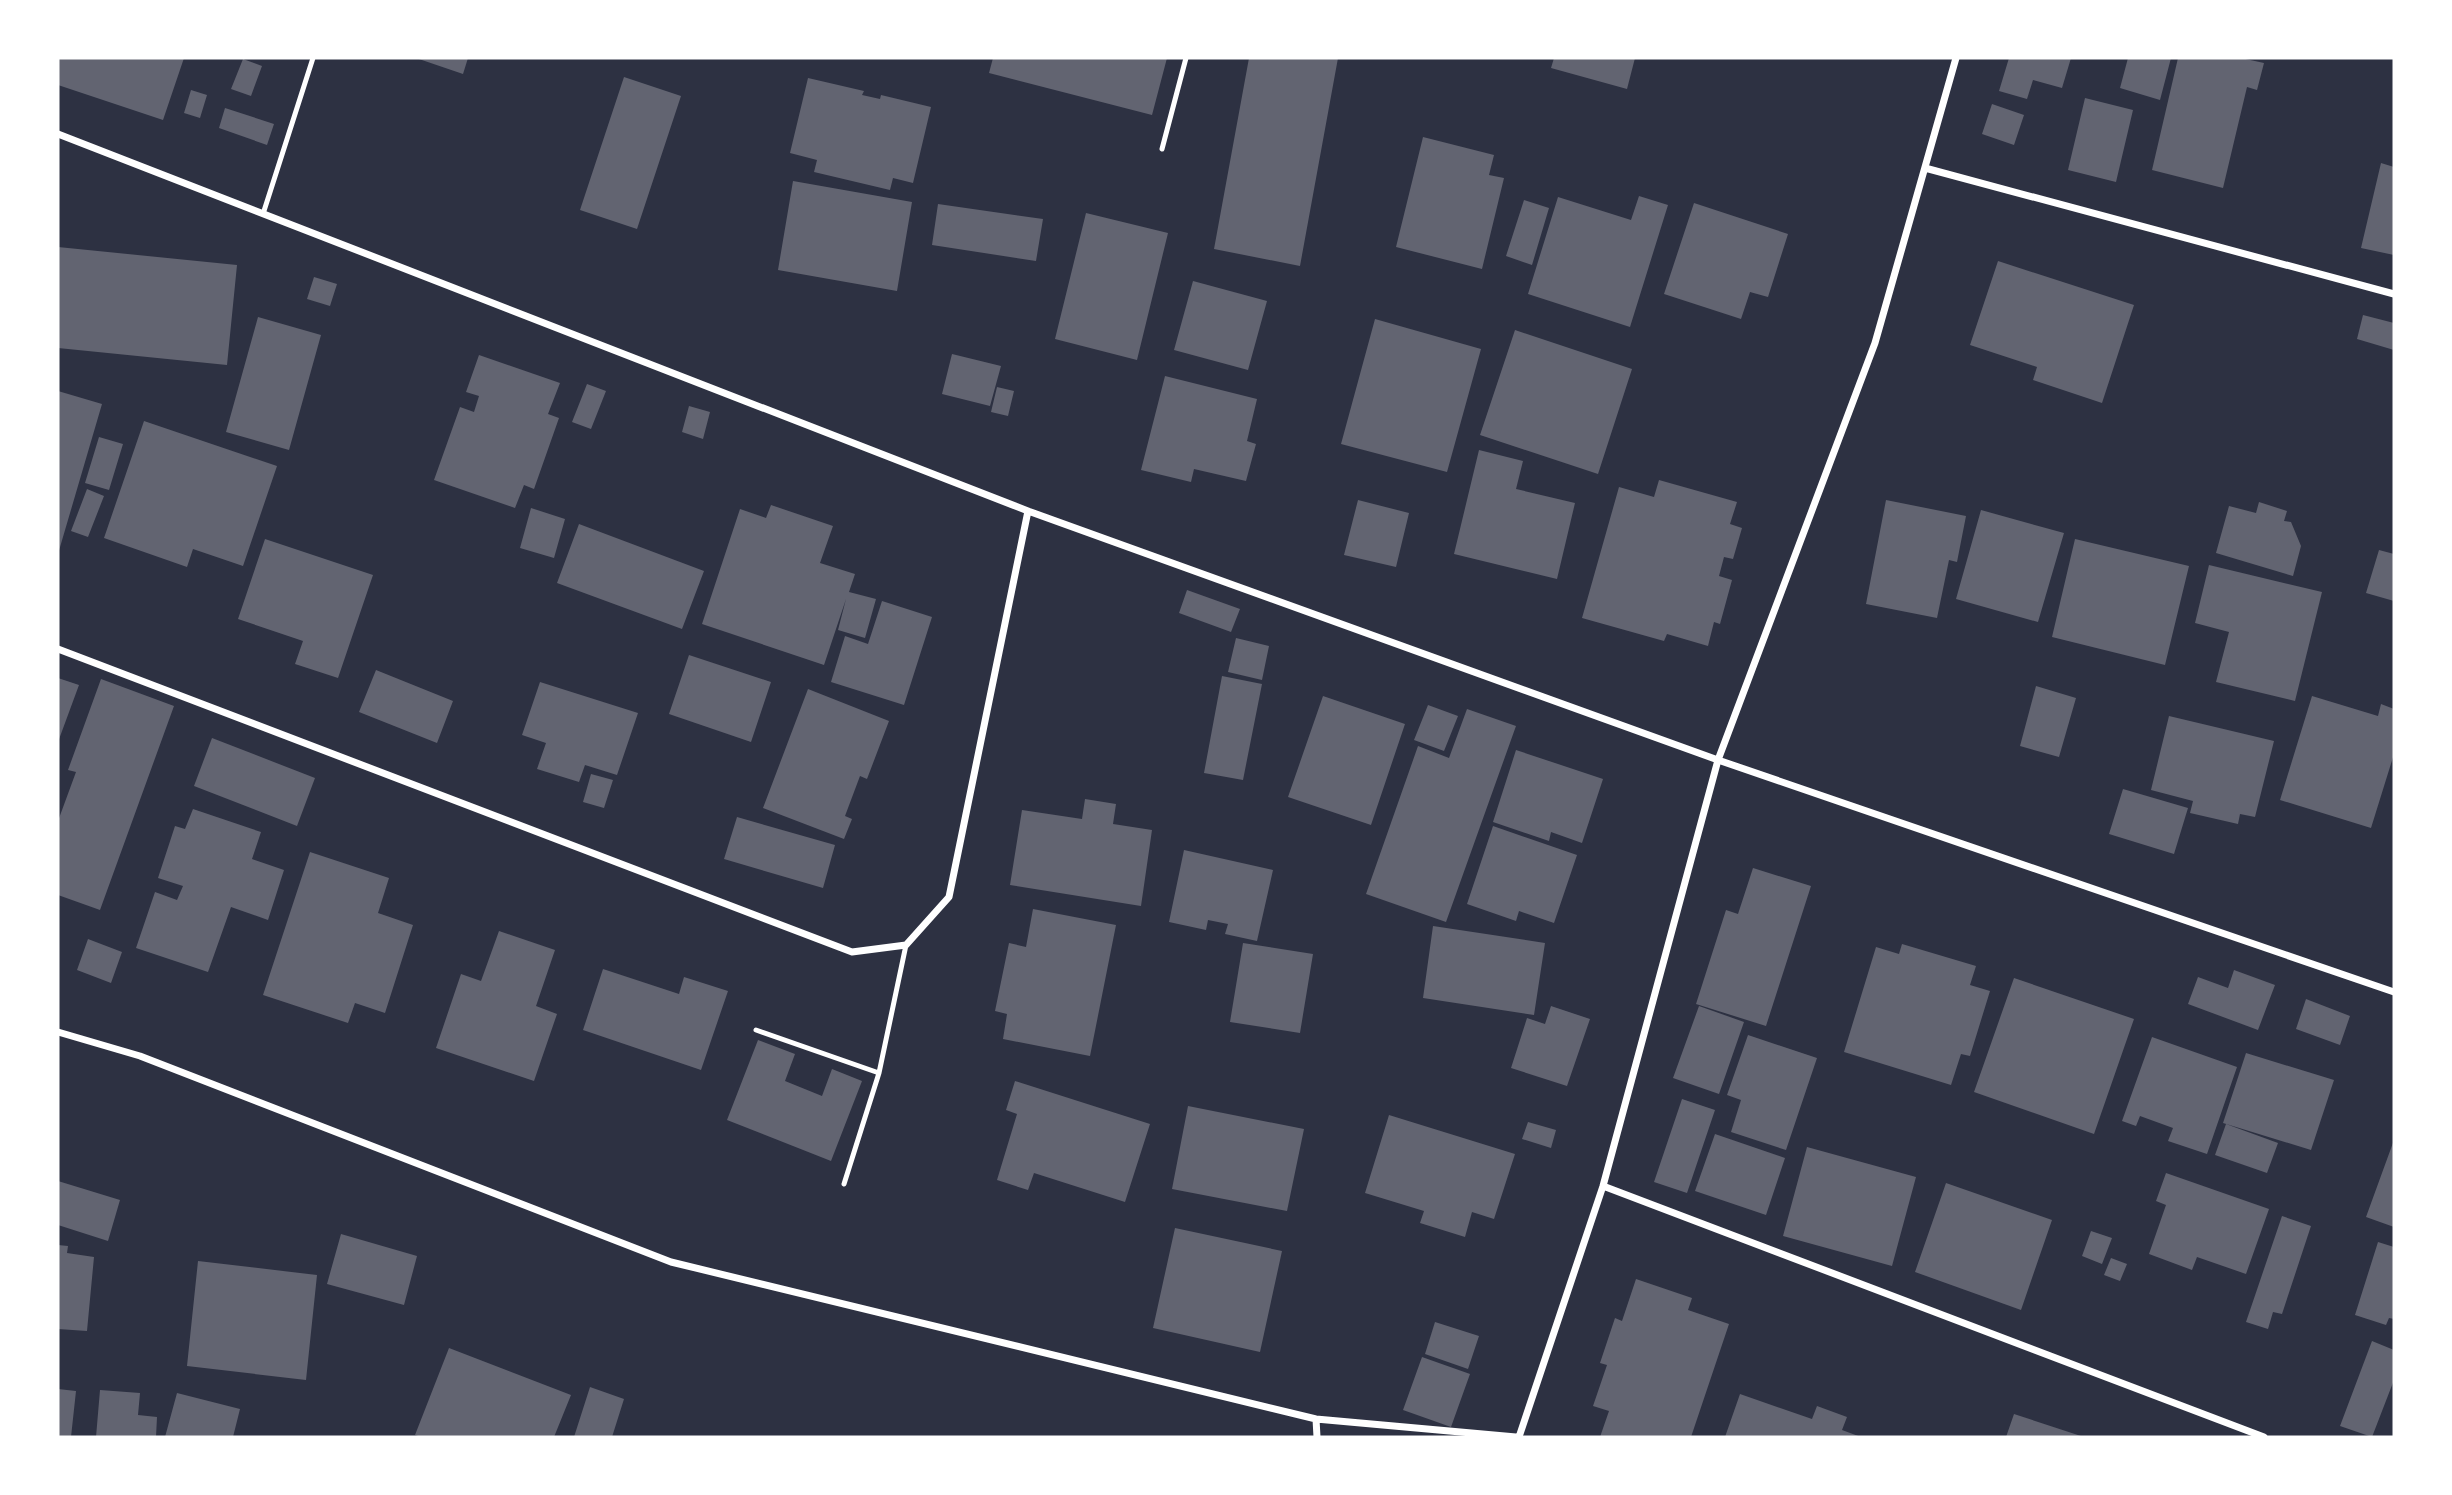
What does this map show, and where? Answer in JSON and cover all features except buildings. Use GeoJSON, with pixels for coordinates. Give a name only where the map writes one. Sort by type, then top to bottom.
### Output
{"type":"FeatureCollection","features":[{"type":"Feature","properties":{"kind":"street"},"geometry":{"type":"LineString","coordinates":[[58,1032],[140,1056],[671,1262],[1316,1419],[1518,1437],[1603,1186],[1718,760],[1875,343],[1956,58]]}},
{"type":"Feature","properties":{"kind":"street"},"geometry":{"type":"LineString","coordinates":[[58,134],[1028,511],[1718,760],[2394,992]]}},
{"type":"Feature","properties":{"kind":"street"},"geometry":{"type":"LineString","coordinates":[[1925,168],[2394,295]]}},
{"type":"Feature","properties":{"kind":"street"},"geometry":{"type":"LineString","coordinates":[[58,649],[852,952],[906,945],[949,897],[1028,511]]}},
{"type":"Feature","properties":{"kind":"street"},"geometry":{"type":"LineString","coordinates":[[1603,1186],[2264,1437]]}},
{"type":"Feature","properties":{"kind":"street"},"geometry":{"type":"LineString","coordinates":[[1316,1419],[1317,1437]]}},
{"type":"Feature","properties":{"kind":"lane"},"geometry":{"type":"LineString","coordinates":[[263,214],[313,58]]}},
{"type":"Feature","properties":{"kind":"lane"},"geometry":{"type":"LineString","coordinates":[[1162,149],[1186,58]]}},
{"type":"Feature","properties":{"kind":"lane"},"geometry":{"type":"LineString","coordinates":[[844,1184],[879,1073],[906,945]]}},
{"type":"Feature","properties":{"kind":"lane"},"geometry":{"type":"LineString","coordinates":[[756,1030],[879,1073]]}}]}
